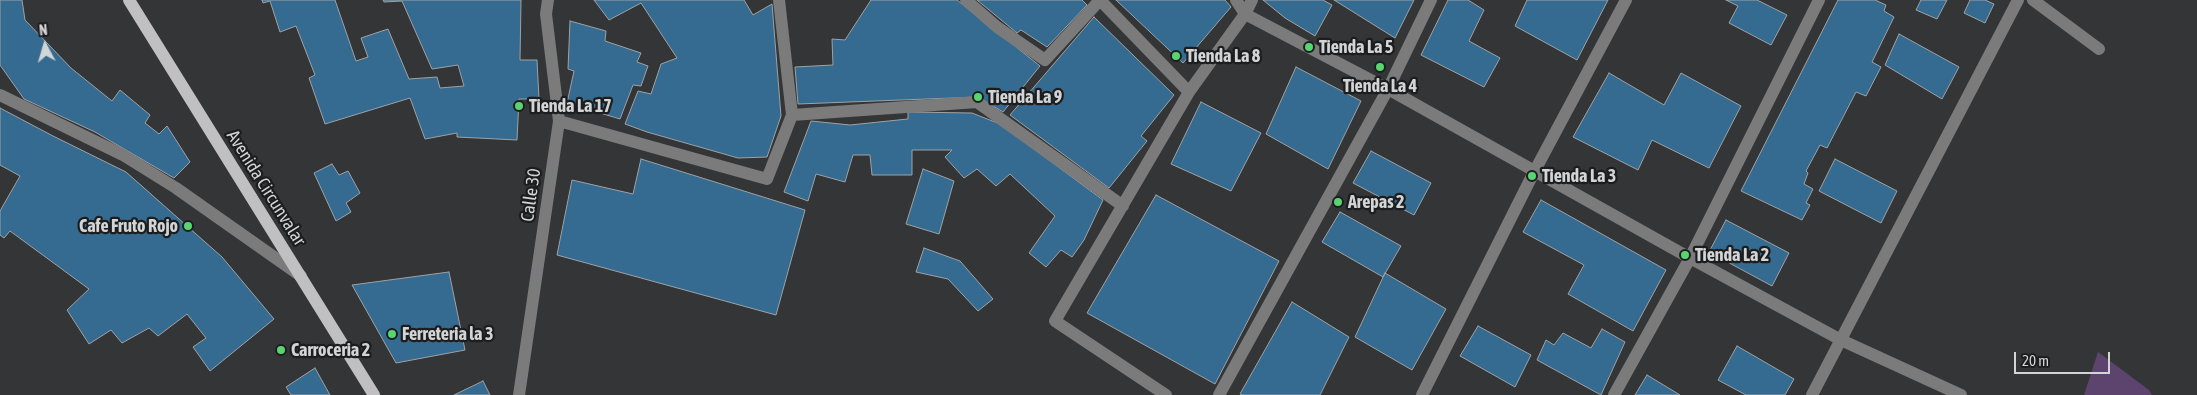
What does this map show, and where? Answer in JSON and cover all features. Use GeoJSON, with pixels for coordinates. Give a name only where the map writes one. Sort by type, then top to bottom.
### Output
{"type":"FeatureCollection","features":[{"type":"Feature","properties":{"kind":"main road","name":"Avenida Circunvalar"},"geometry":{"type":"LineString","coordinates":[[128,0],[374,395]]}},
{"type":"Feature","properties":{"kind":"street","name":"Calle 30"},"geometry":{"type":"LineString","coordinates":[[519,395],[559,121],[546,14],[548,0]]}},
{"type":"Feature","properties":{"kind":"street"},"geometry":{"type":"LineString","coordinates":[[559,121],[767,179],[792,115],[778,0]]}},
{"type":"Feature","properties":{"kind":"street"},"geometry":{"type":"LineString","coordinates":[[966,0],[997,28],[1046,60],[1100,0],[1189,92]]}},
{"type":"Feature","properties":{"kind":"street"},"geometry":{"type":"LineString","coordinates":[[1236,0],[1246,14],[1388,89],[1690,258],[1842,340],[1961,395]]}},
{"type":"Feature","properties":{"kind":"street"},"geometry":{"type":"LineString","coordinates":[[1166,395],[1055,322],[1189,92],[1246,14],[1252,0]]}},
{"type":"Feature","properties":{"kind":"street"},"geometry":{"type":"LineString","coordinates":[[1219,395],[1388,89],[1430,0]]}},
{"type":"Feature","properties":{"kind":"street"},"geometry":{"type":"LineString","coordinates":[[1422,395],[1534,171],[1626,0]]}},
{"type":"Feature","properties":{"kind":"street"},"geometry":{"type":"LineString","coordinates":[[1614,395],[1690,258],[1819,0]]}},
{"type":"Feature","properties":{"kind":"street"},"geometry":{"type":"LineString","coordinates":[[1812,395],[2018,0]]}},
{"type":"Feature","properties":{"kind":"street"},"geometry":{"type":"LineString","coordinates":[[2033,0],[2099,48]]}},
{"type":"Feature","properties":{"kind":"street"},"geometry":{"type":"LineString","coordinates":[[0,94],[123,155],[176,188],[301,276]]}},
{"type":"Feature","properties":{"kind":"street"},"geometry":{"type":"LineString","coordinates":[[792,115],[977,102],[1123,206]]}},
{"type":"Feature","properties":{"kind":"shaded area"},"geometry":{"type":"Polygon","coordinates":[[[2098,352],[2149,390],[2152,395],[2084,395],[2098,352]]]}},
{"type":"Feature","properties":{"kind":"building"},"geometry":{"type":"Polygon","coordinates":[[[0,0],[22,0],[25,20],[71,68],[112,101],[120,90],[150,115],[145,123],[159,134],[167,126],[190,162],[174,178],[95,132],[24,99],[0,65],[0,0]]]}},
{"type":"Feature","properties":{"kind":"building"},"geometry":{"type":"Polygon","coordinates":[[[262,0],[335,0],[356,61],[368,57],[361,38],[388,29],[409,79],[437,77],[440,88],[464,86],[458,65],[432,69],[402,1],[384,2],[383,0],[521,0],[520,60],[537,60],[539,99],[519,99],[517,140],[457,137],[457,133],[425,139],[410,98],[325,124],[309,78],[315,75],[296,26],[280,32],[270,1],[263,3],[262,0]]]}},
{"type":"Feature","properties":{"kind":"building"},"geometry":{"type":"Polygon","coordinates":[[[594,0],[744,0],[753,15],[772,4],[781,116],[767,157],[738,158],[625,124],[638,91],[651,94],[661,64],[677,58],[641,3],[609,20],[594,0]]]}},
{"type":"Feature","properties":{"kind":"building"},"geometry":{"type":"Polygon","coordinates":[[[871,0],[957,0],[1040,66],[1003,112],[978,97],[798,104],[795,67],[833,65],[832,39],[845,40],[871,0]]]}},
{"type":"Feature","properties":{"kind":"building"},"geometry":{"type":"Polygon","coordinates":[[[977,0],[1082,0],[1087,5],[1047,47],[1021,30],[1017,33],[977,0]]]}},
{"type":"Feature","properties":{"kind":"building"},"geometry":{"type":"Polygon","coordinates":[[[1116,0],[1225,0],[1231,7],[1183,63],[1116,0]]]}},
{"type":"Feature","properties":{"kind":"building"},"geometry":{"type":"Polygon","coordinates":[[[1263,0],[1323,0],[1332,5],[1315,36],[1285,18],[1263,0]]]}},
{"type":"Feature","properties":{"kind":"building"},"geometry":{"type":"Polygon","coordinates":[[[1334,0],[1414,0],[1395,38],[1334,0]]]}},
{"type":"Feature","properties":{"kind":"building"},"geometry":{"type":"Polygon","coordinates":[[[1448,0],[1468,0],[1484,10],[1469,41],[1500,58],[1484,87],[1421,55],[1448,0]]]}},
{"type":"Feature","properties":{"kind":"building"},"geometry":{"type":"Polygon","coordinates":[[[1527,0],[1608,0],[1577,60],[1515,26],[1527,0]]]}},
{"type":"Feature","properties":{"kind":"building"},"geometry":{"type":"Polygon","coordinates":[[[1726,0],[1757,0],[1787,15],[1771,45],[1729,23],[1738,6],[1726,0]]]}},
{"type":"Feature","properties":{"kind":"building"},"geometry":{"type":"Polygon","coordinates":[[[1838,0],[1875,0],[1886,5],[1884,11],[1894,17],[1872,62],[1881,67],[1866,96],[1856,92],[1827,148],[1820,145],[1806,171],[1808,173],[1804,184],[1813,189],[1806,203],[1810,205],[1802,220],[1741,191],[1838,0]]]}},
{"type":"Feature","properties":{"kind":"building"},"geometry":{"type":"Polygon","coordinates":[[[1921,0],[1947,0],[1937,19],[1916,10],[1921,0]]]}},
{"type":"Feature","properties":{"kind":"building"},"geometry":{"type":"Polygon","coordinates":[[[1970,0],[1985,0],[1994,4],[1985,23],[1964,13],[1970,0]]]}},
{"type":"Feature","properties":{"kind":"building"},"geometry":{"type":"Polygon","coordinates":[[[1094,17],[1174,95],[1141,136],[1147,141],[1109,188],[1010,115],[1094,17]]]}},
{"type":"Feature","properties":{"kind":"building"},"geometry":{"type":"Polygon","coordinates":[[[570,21],[606,31],[605,41],[641,53],[637,62],[648,66],[641,86],[633,85],[620,119],[567,103],[574,71],[568,69],[570,21]]]}},
{"type":"Feature","properties":{"kind":"building"},"geometry":{"type":"Polygon","coordinates":[[[1899,34],[1959,67],[1942,99],[1885,65],[1899,34]]]}},
{"type":"Feature","properties":{"kind":"building"},"geometry":{"type":"Polygon","coordinates":[[[1296,67],[1361,101],[1328,169],[1266,134],[1296,67]]]}},
{"type":"Feature","properties":{"kind":"building"},"geometry":{"type":"Polygon","coordinates":[[[1609,73],[1664,105],[1681,73],[1741,106],[1709,168],[1652,140],[1638,170],[1573,137],[1609,73]]]}},
{"type":"Feature","properties":{"kind":"building"},"geometry":{"type":"Polygon","coordinates":[[[1201,102],[1261,133],[1231,191],[1171,164],[1201,102]]]}},
{"type":"Feature","properties":{"kind":"building"},"geometry":{"type":"Polygon","coordinates":[[[0,108],[126,172],[222,257],[274,319],[210,371],[193,347],[206,338],[187,314],[158,336],[149,328],[122,343],[111,330],[89,344],[67,310],[89,289],[10,231],[4,238],[0,235],[0,211],[20,176],[0,165],[0,108]]]}},
{"type":"Feature","properties":{"kind":"building"},"geometry":{"type":"Polygon","coordinates":[[[908,112],[972,113],[1000,124],[1103,200],[1084,240],[1072,257],[1061,250],[1046,267],[1029,253],[1055,216],[1010,174],[996,186],[977,169],[964,178],[945,157],[952,150],[912,150],[912,175],[872,175],[870,155],[853,155],[845,182],[816,174],[808,201],[784,192],[811,121],[850,125],[908,119],[908,112]]]}},
{"type":"Feature","properties":{"kind":"building"},"geometry":{"type":"Polygon","coordinates":[[[1371,151],[1431,183],[1414,215],[1353,183],[1371,151]]]}},
{"type":"Feature","properties":{"kind":"building"},"geometry":{"type":"Polygon","coordinates":[[[641,159],[805,210],[776,315],[557,255],[572,180],[633,194],[641,159]]]}},
{"type":"Feature","properties":{"kind":"building"},"geometry":{"type":"Polygon","coordinates":[[[1835,159],[1897,191],[1881,223],[1819,191],[1835,159]]]}},
{"type":"Feature","properties":{"kind":"building"},"geometry":{"type":"Polygon","coordinates":[[[332,164],[339,175],[348,171],[360,193],[346,203],[351,212],[336,221],[314,173],[332,164]]]}},
{"type":"Feature","properties":{"kind":"building"},"geometry":{"type":"Polygon","coordinates":[[[923,169],[954,181],[939,234],[906,224],[923,169]]]}},
{"type":"Feature","properties":{"kind":"building"},"geometry":{"type":"Polygon","coordinates":[[[1156,195],[1279,261],[1215,384],[1087,313],[1156,195]]]}},
{"type":"Feature","properties":{"kind":"building"},"geometry":{"type":"Polygon","coordinates":[[[1541,200],[1666,270],[1633,331],[1568,294],[1584,265],[1523,232],[1541,200]]]}},
{"type":"Feature","properties":{"kind":"building"},"geometry":{"type":"Polygon","coordinates":[[[1340,212],[1401,246],[1383,277],[1322,242],[1340,212]]]}},
{"type":"Feature","properties":{"kind":"building"},"geometry":{"type":"Polygon","coordinates":[[[1726,220],[1789,253],[1772,286],[1709,252],[1726,220]]]}},
{"type":"Feature","properties":{"kind":"building"},"geometry":{"type":"Polygon","coordinates":[[[924,248],[960,261],[993,299],[978,311],[948,279],[916,272],[924,248]]]}},
{"type":"Feature","properties":{"kind":"building"},"geometry":{"type":"Polygon","coordinates":[[[449,272],[465,350],[396,363],[352,285],[449,272]]]}},
{"type":"Feature","properties":{"kind":"building"},"geometry":{"type":"Polygon","coordinates":[[[1385,273],[1446,309],[1412,370],[1355,337],[1385,273]]]}},
{"type":"Feature","properties":{"kind":"building"},"geometry":{"type":"Polygon","coordinates":[[[1292,302],[1349,337],[1320,395],[1240,394],[1292,302]]]}},
{"type":"Feature","properties":{"kind":"building"},"geometry":{"type":"Polygon","coordinates":[[[1478,326],[1531,355],[1515,387],[1460,356],[1478,326]]]}},
{"type":"Feature","properties":{"kind":"building"},"geometry":{"type":"Polygon","coordinates":[[[1602,329],[1625,342],[1601,395],[1537,360],[1546,340],[1554,345],[1563,333],[1591,348],[1602,329]]]}},
{"type":"Feature","properties":{"kind":"building"},"geometry":{"type":"Polygon","coordinates":[[[1737,346],[1794,379],[1785,395],[1746,395],[1718,380],[1737,346]]]}},
{"type":"Feature","properties":{"kind":"building"},"geometry":{"type":"Polygon","coordinates":[[[315,368],[330,395],[291,395],[286,387],[315,368]]]}},
{"type":"Feature","properties":{"kind":"building"},"geometry":{"type":"Polygon","coordinates":[[[1647,375],[1680,395],[1635,395],[1647,375]]]}},
{"type":"Feature","properties":{"kind":"building"},"geometry":{"type":"Polygon","coordinates":[[[483,381],[490,395],[454,395],[483,381]]]}},
{"type":"Feature","properties":{"kind":"place","name":"Tienda La 5"},"geometry":{"type":"Point","coordinates":[1309,47]}},
{"type":"Feature","properties":{"kind":"place","name":"Tienda La 8"},"geometry":{"type":"Point","coordinates":[1176,56]}},
{"type":"Feature","properties":{"kind":"place","name":"Tienda La 4"},"geometry":{"type":"Point","coordinates":[1380,67]}},
{"type":"Feature","properties":{"kind":"place","name":"Tienda La 9"},"geometry":{"type":"Point","coordinates":[978,97]}},
{"type":"Feature","properties":{"kind":"place","name":"Tienda La 17"},"geometry":{"type":"Point","coordinates":[519,106]}},
{"type":"Feature","properties":{"kind":"place","name":"Tienda La 3"},"geometry":{"type":"Point","coordinates":[1532,176]}},
{"type":"Feature","properties":{"kind":"place","name":"Arepas 2"},"geometry":{"type":"Point","coordinates":[1338,202]}},
{"type":"Feature","properties":{"kind":"place","name":"Cafe Fruto Rojo"},"geometry":{"type":"Point","coordinates":[188,226]}},
{"type":"Feature","properties":{"kind":"place","name":"Tienda La 2"},"geometry":{"type":"Point","coordinates":[1685,255]}},
{"type":"Feature","properties":{"kind":"place","name":"Ferreteria la 3"},"geometry":{"type":"Point","coordinates":[392,334]}},
{"type":"Feature","properties":{"kind":"place","name":"Carroceria 2"},"geometry":{"type":"Point","coordinates":[281,350]}}]}
